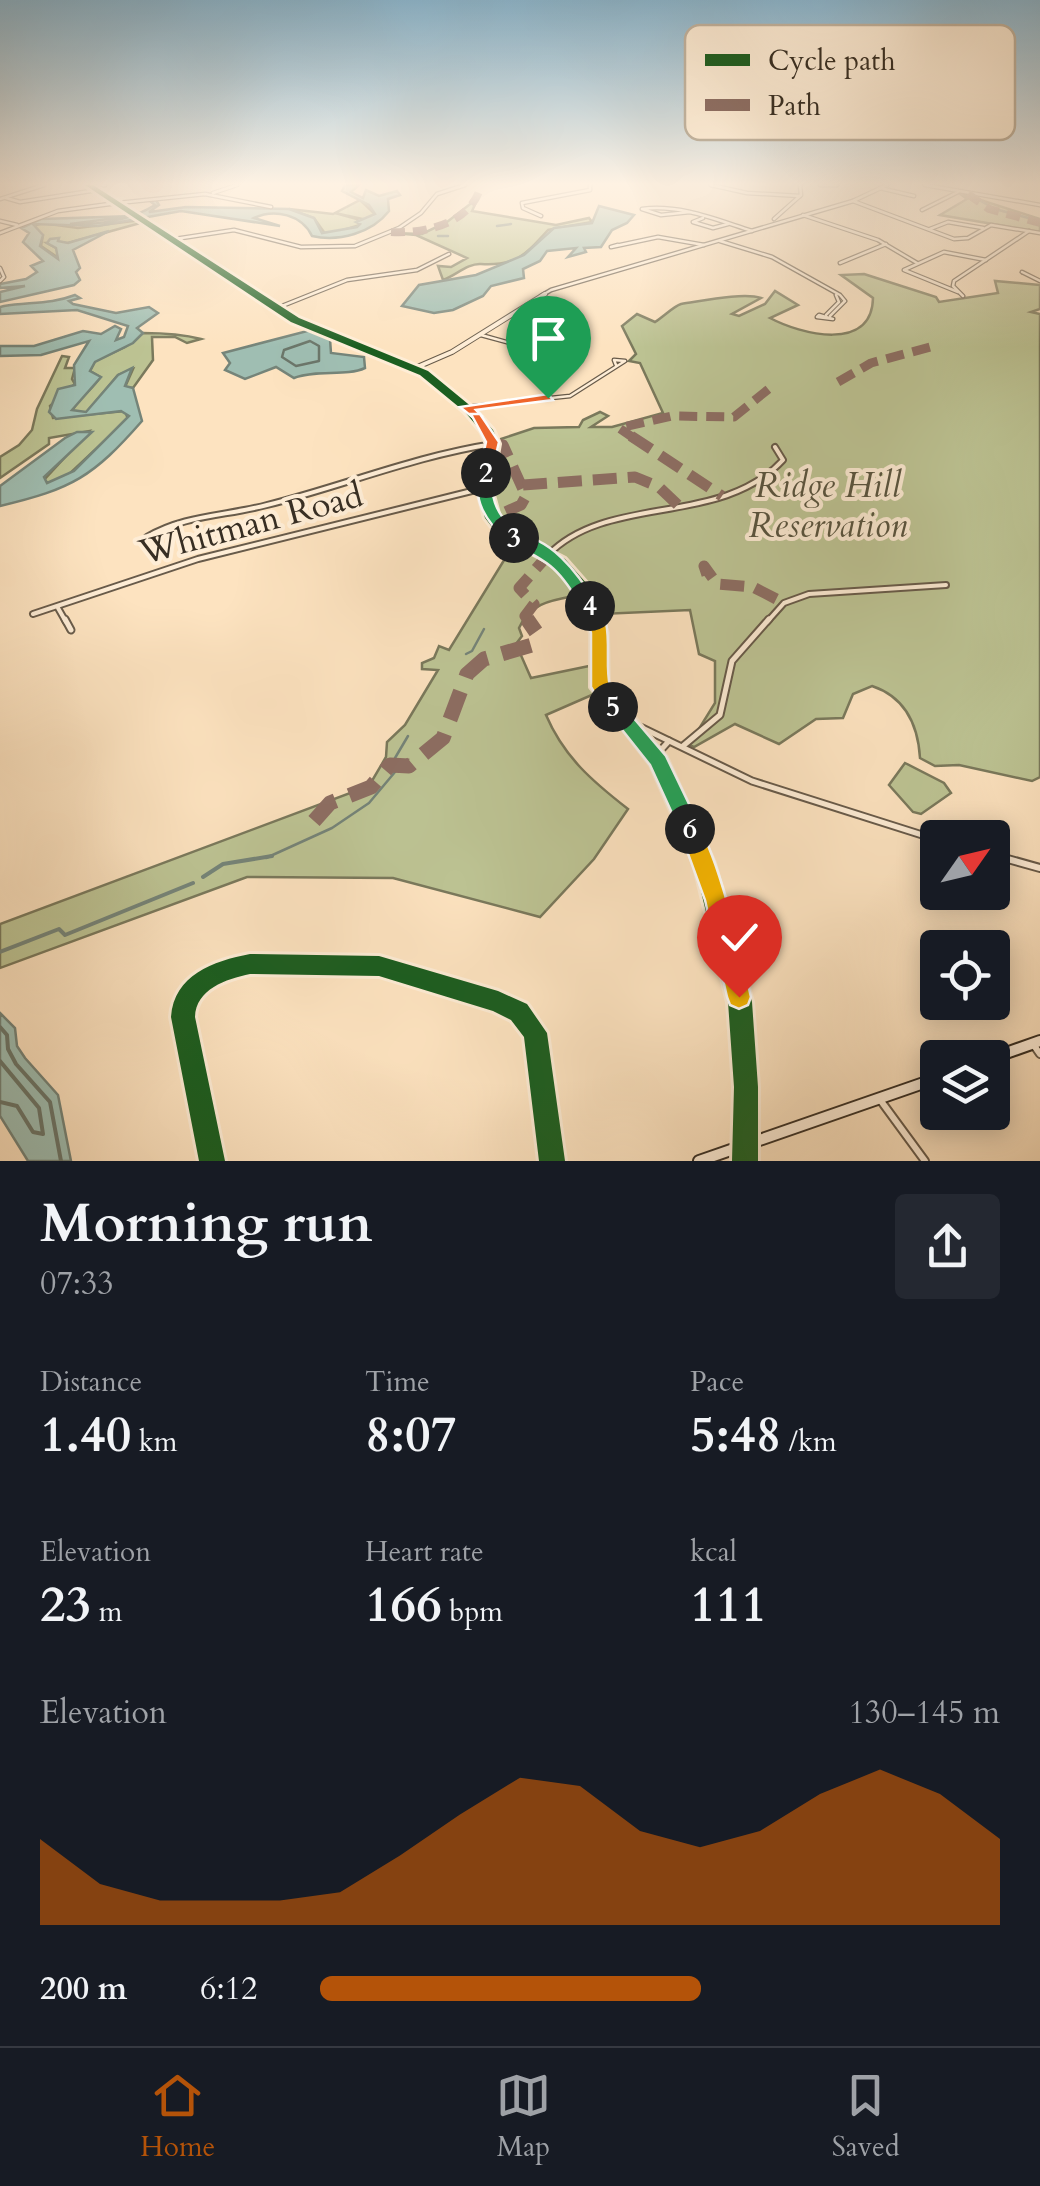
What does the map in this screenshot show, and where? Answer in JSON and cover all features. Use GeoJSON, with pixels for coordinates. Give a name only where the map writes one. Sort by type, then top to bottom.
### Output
{"type":"FeatureCollection","features":[{"type":"Feature","properties":{"kind":"main road"},"geometry":{"type":"LineString","coordinates":[[1010,1053],[1038,1046]]}},
{"type":"Feature","properties":{"kind":"main road"},"geometry":{"type":"LineString","coordinates":[[699,1161],[920,1084]]}},
{"type":"Feature","properties":{"kind":"street"},"geometry":{"type":"LineString","coordinates":[[176,239],[309,326],[424,373],[487,430],[492,444],[484,488],[498,528],[569,571],[599,633],[600,687],[659,762],[704,863],[735,980],[744,1031],[746,1161]]}},
{"type":"Feature","properties":{"kind":"street"},"geometry":{"type":"LineString","coordinates":[[270,239],[301,247],[354,246],[371,239]]}},
{"type":"Feature","properties":{"kind":"street"},"geometry":{"type":"LineString","coordinates":[[618,246],[648,239]]}},
{"type":"Feature","properties":{"kind":"street"},"geometry":{"type":"LineString","coordinates":[[671,239],[706,245]]}},
{"type":"Feature","properties":{"kind":"street"},"geometry":{"type":"LineString","coordinates":[[424,373],[544,292],[726,239]]}},
{"type":"Feature","properties":{"kind":"street"},"geometry":{"type":"LineString","coordinates":[[872,239],[917,264]]}},
{"type":"Feature","properties":{"kind":"street"},"geometry":{"type":"LineString","coordinates":[[986,260],[943,252],[904,272],[961,294],[952,283],[1017,239]]}},
{"type":"Feature","properties":{"kind":"street"},"geometry":{"type":"LineString","coordinates":[[720,241],[762,254],[838,297],[840,302],[828,315]]}},
{"type":"Feature","properties":{"kind":"street"},"geometry":{"type":"LineString","coordinates":[[840,263],[886,244]]}},
{"type":"Feature","properties":{"kind":"street"},"geometry":{"type":"LineString","coordinates":[[277,308],[350,280],[417,270],[449,254]]}},
{"type":"Feature","properties":{"kind":"street"},"geometry":{"type":"LineString","coordinates":[[0,268],[4,277],[0,282]]}},
{"type":"Feature","properties":{"kind":"street"},"geometry":{"type":"LineString","coordinates":[[1022,272],[1040,281]]}},
{"type":"Feature","properties":{"kind":"street"},"geometry":{"type":"LineString","coordinates":[[480,335],[528,348],[540,358]]}},
{"type":"Feature","properties":{"kind":"street"},"geometry":{"type":"LineString","coordinates":[[414,368],[442,358]]}},
{"type":"Feature","properties":{"kind":"street"},"geometry":{"type":"LineString","coordinates":[[466,407],[570,396],[616,366]]}},
{"type":"Feature","properties":{"kind":"street"},"geometry":{"type":"LineString","coordinates":[[147,537],[175,519],[232,514],[398,464],[492,444]]}},
{"type":"Feature","properties":{"kind":"street"},"geometry":{"type":"LineString","coordinates":[[548,555],[562,540],[580,532],[691,506],[757,483],[783,460],[775,447]]}},
{"type":"Feature","properties":{"kind":"street","name":"Whitman Road"},"geometry":{"type":"LineString","coordinates":[[32,614],[198,560],[484,488]]}},
{"type":"Feature","properties":{"kind":"street"},"geometry":{"type":"LineString","coordinates":[[683,746],[720,715],[732,661],[784,603],[809,594],[946,585]]}},
{"type":"Feature","properties":{"kind":"street"},"geometry":{"type":"LineString","coordinates":[[58,608],[71,630]]}},
{"type":"Feature","properties":{"kind":"street"},"geometry":{"type":"LineString","coordinates":[[626,720],[752,781],[920,834]]}},
{"type":"Feature","properties":{"kind":"street"},"geometry":{"type":"LineString","coordinates":[[659,762],[659,752],[670,741]]}},
{"type":"Feature","properties":{"kind":"street"},"geometry":{"type":"LineString","coordinates":[[1010,859],[1040,868]]}},
{"type":"Feature","properties":{"kind":"street"},"geometry":{"type":"LineString","coordinates":[[212,1161],[183,1017],[184,1001],[198,984],[230,968],[250,964],[379,966],[519,1012],[535,1033],[552,1161]]}},
{"type":"Feature","properties":{"kind":"street"},"geometry":{"type":"LineString","coordinates":[[878,1098],[925,1161]]}},
{"type":"Feature","properties":{"kind":"green space"},"geometry":{"type":"Polygon","coordinates":[[[42,239],[82,239],[47,243],[56,248],[60,259],[41,246],[42,239]]]}},
{"type":"Feature","properties":{"kind":"green space"},"geometry":{"type":"Polygon","coordinates":[[[425,239],[539,239],[512,261],[476,264],[443,280],[438,266],[451,267],[467,258],[425,239]]]}},
{"type":"Feature","properties":{"kind":"green space","name":"Ridge Hill Reservation"},"geometry":{"type":"Polygon","coordinates":[[[864,274],[936,297],[939,302],[998,293],[995,281],[1040,285],[1040,309],[1031,312],[1040,314],[1040,777],[1032,781],[959,765],[935,766],[920,758],[908,714],[893,697],[872,686],[853,694],[843,718],[816,719],[779,744],[735,724],[694,747],[689,745],[715,703],[715,661],[699,654],[690,610],[601,614],[589,593],[548,602],[531,611],[519,628],[522,636],[516,644],[531,678],[594,665],[601,691],[546,715],[580,767],[628,809],[594,859],[540,917],[393,878],[247,877],[0,968],[0,924],[369,786],[386,757],[387,742],[405,725],[438,670],[422,669],[422,663],[434,658],[439,646],[449,650],[506,557],[532,543],[494,507],[491,489],[495,441],[534,428],[579,427],[583,420],[600,412],[608,416],[591,427],[612,427],[663,413],[640,363],[629,361],[636,354],[622,326],[637,314],[655,322],[681,304],[734,296],[761,298],[732,314],[739,316],[765,304],[775,291],[798,305],[770,318],[816,333],[848,333],[861,327],[870,315],[873,298],[841,275],[864,274]]]}},
{"type":"Feature","properties":{"kind":"green space"},"geometry":{"type":"Polygon","coordinates":[[[143,333],[201,339],[187,343],[175,337],[152,337],[153,360],[133,388],[125,387],[133,369],[118,375],[86,413],[72,412],[100,377],[90,371],[95,361],[125,347],[143,333]]]}},
{"type":"Feature","properties":{"kind":"green space"},"geometry":{"type":"Polygon","coordinates":[[[62,356],[69,357],[65,368],[75,368],[75,384],[50,406],[53,418],[125,411],[128,419],[65,478],[48,483],[44,480],[89,431],[49,438],[49,444],[0,478],[0,457],[19,445],[32,430],[37,409],[62,356]]]}},
{"type":"Feature","properties":{"kind":"green space"},"geometry":{"type":"Polygon","coordinates":[[[905,763],[944,783],[951,793],[921,814],[913,812],[889,785],[905,763]]]}},
{"type":"Feature","properties":{"kind":"water"},"geometry":{"type":"Polygon","coordinates":[[[42,239],[40,246],[58,259],[56,248],[47,243],[50,239],[68,243],[94,239],[73,250],[80,268],[76,272],[80,280],[74,285],[0,302],[0,292],[25,286],[0,288],[0,284],[26,279],[37,272],[31,266],[43,261],[23,242],[42,239]]]}},
{"type":"Feature","properties":{"kind":"water"},"geometry":{"type":"Polygon","coordinates":[[[542,239],[606,239],[601,247],[584,248],[586,252],[568,257],[576,248],[547,251],[540,261],[523,269],[524,278],[491,286],[483,296],[453,310],[434,313],[402,306],[419,285],[476,275],[524,255],[542,239]]]}},
{"type":"Feature","properties":{"kind":"water"},"geometry":{"type":"Polygon","coordinates":[[[75,295],[80,298],[69,301],[73,304],[116,313],[149,307],[158,313],[137,328],[143,333],[133,343],[95,362],[90,371],[101,377],[72,410],[86,412],[118,375],[132,368],[125,386],[133,388],[142,421],[109,456],[80,478],[0,506],[0,486],[65,438],[77,432],[92,432],[44,477],[47,483],[74,471],[129,416],[121,411],[56,419],[49,412],[58,389],[75,385],[74,365],[89,341],[41,355],[0,356],[0,346],[34,346],[83,331],[101,334],[115,326],[121,329],[116,340],[124,337],[128,326],[77,310],[0,314],[0,307],[75,295]]]}},
{"type":"Feature","properties":{"kind":"water"},"geometry":{"type":"Polygon","coordinates":[[[311,330],[330,339],[331,353],[364,357],[365,368],[294,378],[276,367],[245,379],[225,370],[230,363],[223,353],[311,330]]]}},
{"type":"Feature","properties":{"kind":"water"},"geometry":{"type":"Polygon","coordinates":[[[0,1013],[15,1028],[17,1046],[25,1058],[58,1095],[71,1161],[28,1161],[0,1116],[0,1013]]]}},
{"type":"Feature","properties":{"kind":"waterway"},"geometry":{"type":"LineString","coordinates":[[466,654],[472,651],[484,629]]}},
{"type":"Feature","properties":{"kind":"waterway"},"geometry":{"type":"LineString","coordinates":[[270,856],[332,828],[369,803],[395,772],[395,758],[408,736]]}},
{"type":"Feature","properties":{"kind":"waterway"},"geometry":{"type":"LineString","coordinates":[[203,877],[223,864],[270,856]]}},
{"type":"Feature","properties":{"kind":"waterway"},"geometry":{"type":"LineString","coordinates":[[0,952],[59,929],[65,935],[193,883]]}},
{"type":"Feature","properties":{"kind":"marked path"},"geometry":{"type":"LineString","coordinates":[[838,382],[871,363],[934,346]]}},
{"type":"Feature","properties":{"kind":"marked path"},"geometry":{"type":"LineString","coordinates":[[722,496],[619,428],[672,416],[734,417],[771,387]]}},
{"type":"Feature","properties":{"kind":"marked path"},"geometry":{"type":"LineString","coordinates":[[492,443],[503,445],[526,496],[521,505],[503,513]]}},
{"type":"Feature","properties":{"kind":"marked path"},"geometry":{"type":"LineString","coordinates":[[523,485],[635,477],[659,487],[681,508]]}},
{"type":"Feature","properties":{"kind":"marked path"},"geometry":{"type":"LineString","coordinates":[[314,821],[330,803],[368,789],[390,765],[409,766],[443,738],[467,674],[484,659],[532,645],[536,632],[525,616],[534,604],[519,588],[548,555]]}},
{"type":"Feature","properties":{"kind":"marked path"},"geometry":{"type":"LineString","coordinates":[[707,575],[704,566],[717,584],[753,587],[784,603]]}},
{"type":"Feature","properties":{"kind":"cycle path"},"geometry":{"type":"LineString","coordinates":[[172,239],[295,320],[424,373],[487,430],[493,444],[484,488],[492,518],[504,533],[560,562],[579,584],[599,633],[600,687],[659,762],[704,863],[740,1002],[746,1087],[745,1161]]}},
{"type":"Feature","properties":{"kind":"cycle path"},"geometry":{"type":"LineString","coordinates":[[212,1161],[183,1017],[184,1001],[198,984],[230,968],[250,964],[379,966],[519,1012],[535,1033],[552,1161]]}},
{"type":"Feature","properties":{"kind":"route"},"geometry":{"type":"LineString","coordinates":[[548,398],[466,407],[487,430],[492,442],[484,488],[488,507],[498,528],[560,562],[579,584],[599,633],[600,687],[651,750],[672,788],[712,885],[739,997]]}}]}
